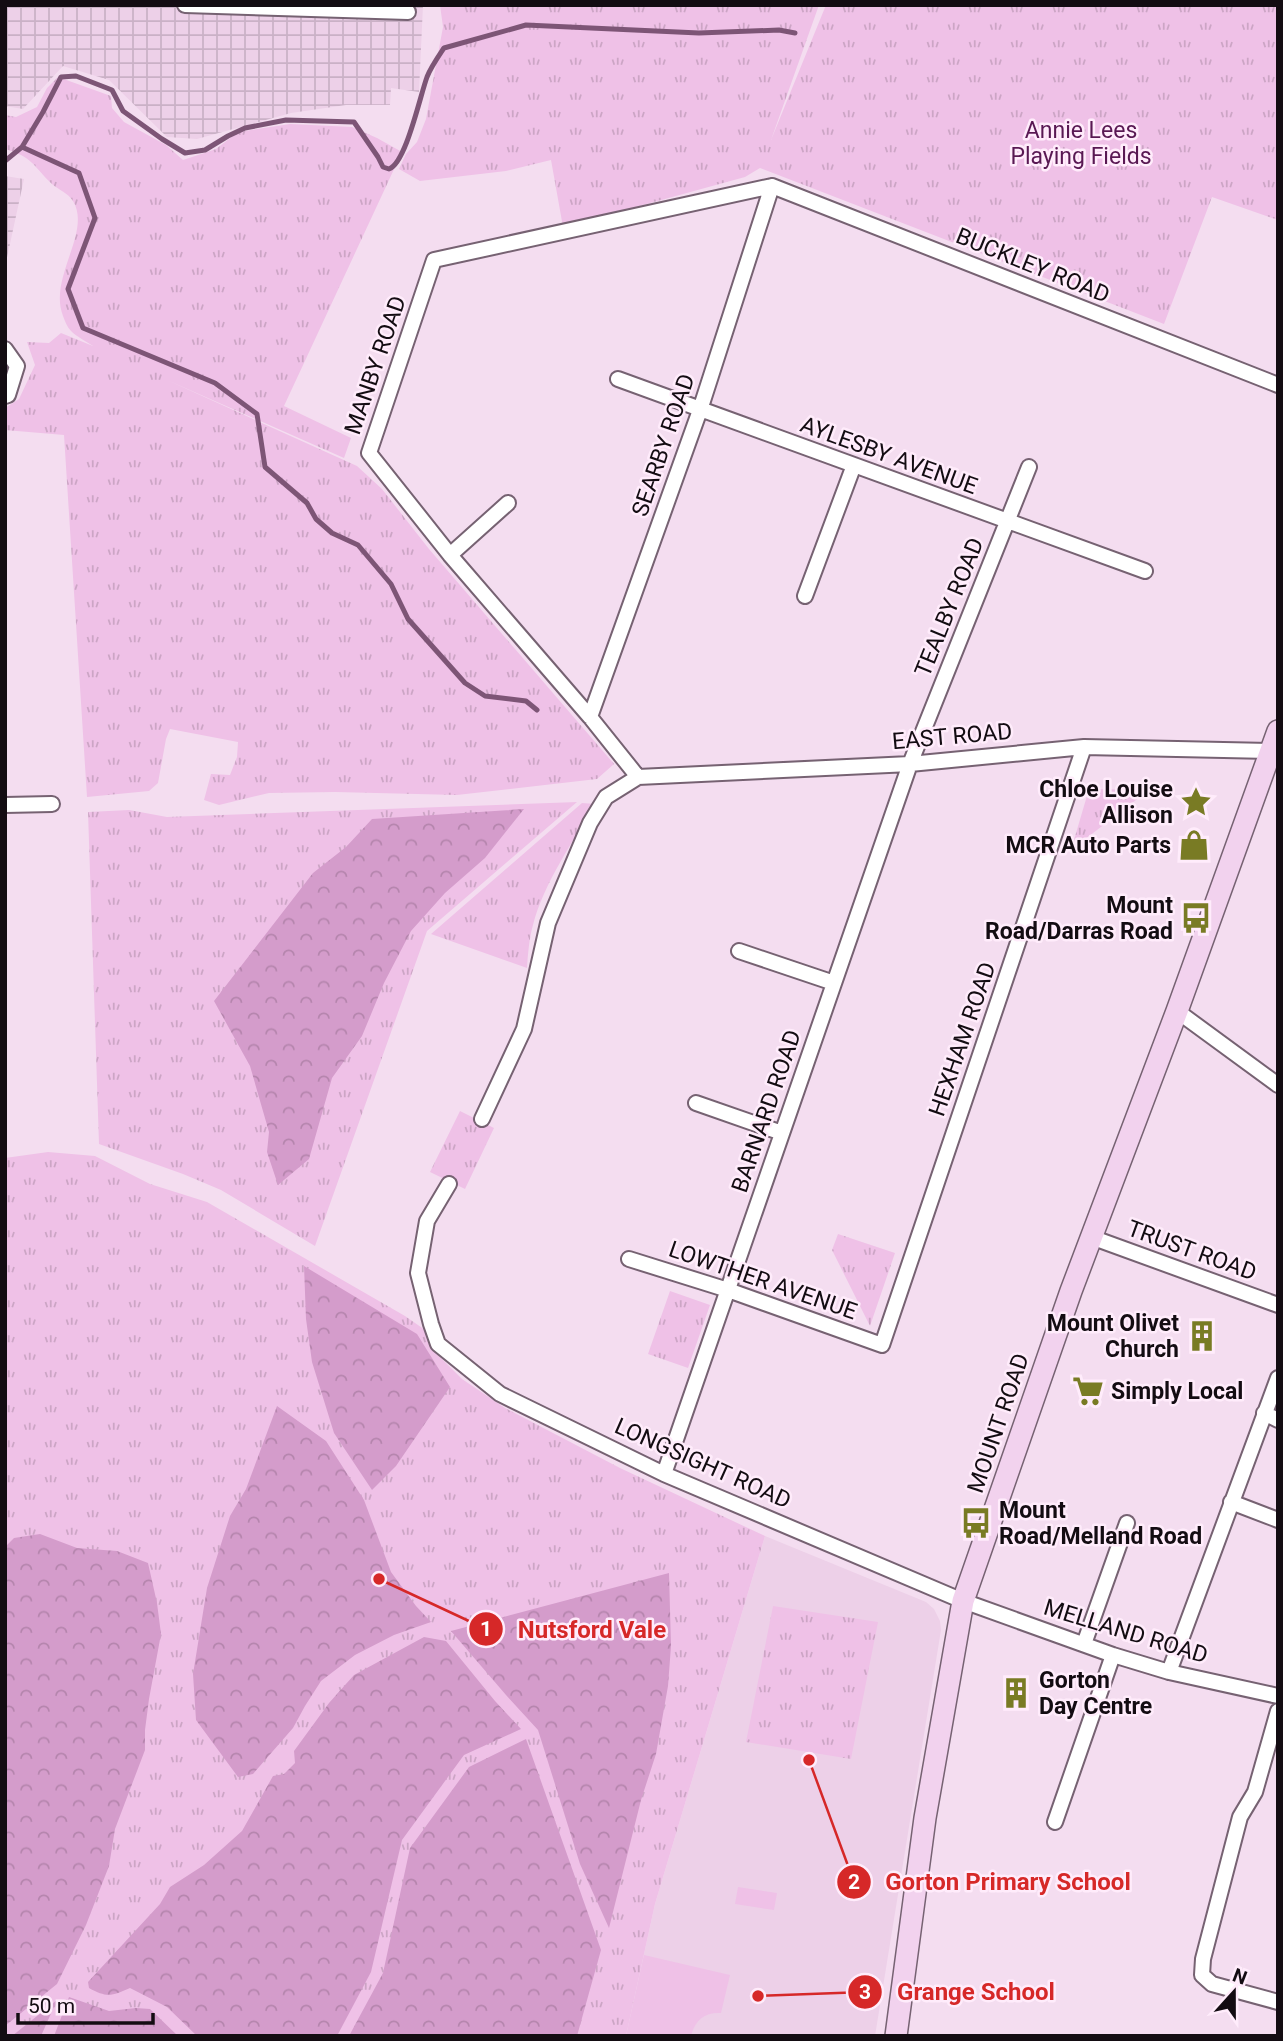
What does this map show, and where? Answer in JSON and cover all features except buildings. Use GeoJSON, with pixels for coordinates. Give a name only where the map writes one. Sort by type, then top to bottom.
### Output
{"type":"FeatureCollection","features":[{"type":"Feature","properties":{"kind":"main road","name":"MOUNT ROAD"},"geometry":{"type":"LineString","coordinates":[[896,2036],[925,1818],[964,1601],[1091,1237],[1271,763],[1278,731]]}},
{"type":"Feature","properties":{"kind":"street"},"geometry":{"type":"LineString","coordinates":[[185,5],[408,12]]}},
{"type":"Feature","properties":{"kind":"street","name":"BUCKLEY ROAD"},"geometry":{"type":"LineString","coordinates":[[772,186],[1278,385]]}},
{"type":"Feature","properties":{"kind":"street","name":"SEARBY ROAD"},"geometry":{"type":"LineString","coordinates":[[590,717],[700,410],[772,186]]}},
{"type":"Feature","properties":{"kind":"street","name":"MANBY ROAD"},"geometry":{"type":"LineString","coordinates":[[638,777],[590,717],[450,555],[369,453],[434,260],[772,186]]}},
{"type":"Feature","properties":{"kind":"street"},"geometry":{"type":"LineString","coordinates":[[5,349],[17,366],[8,395],[5,396]]}},
{"type":"Feature","properties":{"kind":"street","name":"AYLESBY AVENUE"},"geometry":{"type":"LineString","coordinates":[[618,379],[1145,572]]}},
{"type":"Feature","properties":{"kind":"street"},"geometry":{"type":"LineString","coordinates":[[805,596],[854,466]]}},
{"type":"Feature","properties":{"kind":"street","name":"TEALBY ROAD"},"geometry":{"type":"LineString","coordinates":[[910,764],[1029,467]]}},
{"type":"Feature","properties":{"kind":"street"},"geometry":{"type":"LineString","coordinates":[[450,555],[509,503]]}},
{"type":"Feature","properties":{"kind":"street","name":"EAST ROAD"},"geometry":{"type":"LineString","coordinates":[[638,777],[910,764],[1084,747],[1271,763]]}},
{"type":"Feature","properties":{"kind":"street","name":"HEXHAM ROAD"},"geometry":{"type":"LineString","coordinates":[[883,1345],[1084,747]]}},
{"type":"Feature","properties":{"kind":"street","name":"BARNARD ROAD"},"geometry":{"type":"LineString","coordinates":[[664,1474],[910,764]]}},
{"type":"Feature","properties":{"kind":"street"},"geometry":{"type":"LineString","coordinates":[[482,1119],[524,1029],[548,923],[590,823],[606,797],[638,777]]}},
{"type":"Feature","properties":{"kind":"street"},"geometry":{"type":"LineString","coordinates":[[5,805],[52,804]]}},
{"type":"Feature","properties":{"kind":"street"},"geometry":{"type":"LineString","coordinates":[[739,951],[834,983]]}},
{"type":"Feature","properties":{"kind":"street"},"geometry":{"type":"LineString","coordinates":[[1177,1011],[1278,1085]]}},
{"type":"Feature","properties":{"kind":"street"},"geometry":{"type":"LineString","coordinates":[[696,1102],[782,1133]]}},
{"type":"Feature","properties":{"kind":"street","name":"LONGSIGHT ROAD"},"geometry":{"type":"LineString","coordinates":[[449,1184],[428,1221],[418,1273],[438,1344],[500,1394],[664,1474],[964,1601]]}},
{"type":"Feature","properties":{"kind":"street","name":"TRUST ROAD"},"geometry":{"type":"LineString","coordinates":[[1091,1237],[1278,1305]]}},
{"type":"Feature","properties":{"kind":"street","name":"LOWTHER AVENUE"},"geometry":{"type":"LineString","coordinates":[[629,1259],[728,1290],[883,1345]]}},
{"type":"Feature","properties":{"kind":"street"},"geometry":{"type":"LineString","coordinates":[[1169,1672],[1231,1502],[1271,1417],[1278,1378]]}},
{"type":"Feature","properties":{"kind":"street"},"geometry":{"type":"LineString","coordinates":[[1231,1502],[1278,1520]]}},
{"type":"Feature","properties":{"kind":"street"},"geometry":{"type":"LineString","coordinates":[[1084,1644],[1127,1523]]}},
{"type":"Feature","properties":{"kind":"street","name":"MELLAND ROAD"},"geometry":{"type":"LineString","coordinates":[[964,1601],[1113,1655],[1169,1672],[1278,1696]]}},
{"type":"Feature","properties":{"kind":"street"},"geometry":{"type":"LineString","coordinates":[[1055,1822],[1113,1655]]}},
{"type":"Feature","properties":{"kind":"street"},"geometry":{"type":"LineString","coordinates":[[1278,1711],[1255,1792],[1240,1817],[1203,1959],[1202,1975],[1212,1984],[1278,2002]]}},
{"type":"Feature","properties":{"kind":"shaded area"},"geometry":{"type":"Polygon","coordinates":[[[5,5],[423,5],[419,92],[391,88],[390,105],[346,105],[291,113],[197,139],[167,137],[109,80],[63,66],[23,109],[5,106],[5,5]]]}},
{"type":"Feature","properties":{"kind":"shaded area"},"geometry":{"type":"Polygon","coordinates":[[[5,176],[24,179],[5,267],[5,176]]]}},
{"type":"Feature","properties":{"kind":"shaded area"},"geometry":{"type":"Polygon","coordinates":[[[765,1536],[926,1602],[934,1609],[940,1621],[941,1630],[875,2036],[626,2036],[655,1904],[765,1536]]]}},
{"type":"Feature","properties":{"kind":"green space","name":"Annie Lees Playing Fields"},"geometry":{"type":"Polygon","coordinates":[[[440,5],[819,5],[771,140],[826,5],[1278,5],[1278,220],[1212,197],[1164,324],[760,168],[745,177],[563,227],[551,160],[506,171],[420,181],[399,169],[406,154],[417,142],[426,119],[443,27],[440,5]]]}},
{"type":"Feature","properties":{"kind":"green space"},"geometry":{"type":"Polygon","coordinates":[[[58,77],[111,96],[112,108],[124,122],[166,145],[183,160],[216,149],[238,132],[290,124],[352,127],[402,152],[284,406],[351,438],[344,458],[167,380],[357,466],[382,489],[429,549],[614,764],[597,779],[457,795],[269,793],[219,805],[204,800],[211,774],[230,775],[237,757],[238,742],[170,729],[158,783],[149,791],[87,797],[64,435],[5,430],[5,408],[19,399],[35,365],[27,342],[49,343],[61,333],[93,346],[76,335],[66,324],[60,301],[61,286],[77,227],[77,213],[73,201],[27,159],[5,149],[5,115],[16,117],[37,107],[47,88],[58,77]]]}},
{"type":"Feature","properties":{"kind":"green space"},"geometry":{"type":"Polygon","coordinates":[[[1089,789],[1149,790],[1071,850],[1089,789]]]}},
{"type":"Feature","properties":{"kind":"green space"},"geometry":{"type":"Polygon","coordinates":[[[577,802],[427,931],[315,1246],[221,1190],[99,1144],[88,812],[129,810],[167,817],[577,802]]]}},
{"type":"Feature","properties":{"kind":"green space"},"geometry":{"type":"Polygon","coordinates":[[[582,803],[596,804],[544,894],[532,930],[527,968],[431,934],[582,803]]]}},
{"type":"Feature","properties":{"kind":"green space"},"geometry":{"type":"Polygon","coordinates":[[[524,809],[485,858],[445,893],[411,931],[384,983],[362,1036],[332,1078],[309,1159],[278,1185],[267,1152],[269,1132],[250,1066],[214,1001],[313,873],[346,847],[372,819],[524,809]]]}},
{"type":"Feature","properties":{"kind":"green space"},"geometry":{"type":"Polygon","coordinates":[[[460,1111],[494,1128],[465,1189],[430,1172],[460,1111]]]}},
{"type":"Feature","properties":{"kind":"green space"},"geometry":{"type":"Polygon","coordinates":[[[48,1152],[95,1156],[150,1184],[207,1202],[405,1316],[428,1332],[439,1356],[462,1379],[505,1408],[620,1468],[765,1536],[655,1904],[626,2036],[5,2036],[5,1158],[48,1152]]]}},
{"type":"Feature","properties":{"kind":"green space"},"geometry":{"type":"Polygon","coordinates":[[[838,1234],[895,1253],[870,1326],[832,1250],[838,1234]]]}},
{"type":"Feature","properties":{"kind":"green space"},"geometry":{"type":"Polygon","coordinates":[[[304,1266],[417,1334],[450,1387],[396,1466],[372,1490],[334,1433],[312,1362],[306,1319],[304,1266]]]}},
{"type":"Feature","properties":{"kind":"green space"},"geometry":{"type":"Polygon","coordinates":[[[670,1291],[710,1305],[688,1368],[648,1354],[670,1291]]]}},
{"type":"Feature","properties":{"kind":"green space"},"geometry":{"type":"Polygon","coordinates":[[[277,1406],[326,1441],[364,1500],[391,1572],[431,1622],[394,1635],[355,1655],[321,1681],[293,1728],[253,1774],[238,1777],[196,1720],[193,1674],[207,1588],[230,1516],[246,1489],[277,1406]]]}},
{"type":"Feature","properties":{"kind":"green space"},"geometry":{"type":"Polygon","coordinates":[[[40,1534],[77,1548],[117,1551],[148,1563],[161,1634],[149,1699],[145,1750],[115,1829],[109,1866],[86,1925],[57,1984],[5,2026],[5,1547],[14,1538],[40,1534]]]}},
{"type":"Feature","properties":{"kind":"green space"},"geometry":{"type":"Polygon","coordinates":[[[669,1573],[671,1646],[668,1686],[656,1754],[641,1800],[609,1928],[580,1864],[538,1730],[451,1631],[669,1573]]]}},
{"type":"Feature","properties":{"kind":"green space"},"geometry":{"type":"Polygon","coordinates":[[[773,1606],[878,1622],[851,1759],[746,1742],[773,1606]]]}},
{"type":"Feature","properties":{"kind":"green space"},"geometry":{"type":"Polygon","coordinates":[[[424,1637],[446,1641],[521,1729],[464,1755],[402,1840],[371,1972],[337,2036],[197,2036],[167,2007],[130,1988],[110,1995],[89,1988],[88,1982],[160,1904],[170,1887],[204,1865],[242,1831],[273,1776],[284,1774],[295,1763],[294,1751],[329,1703],[354,1675],[424,1637]]]}},
{"type":"Feature","properties":{"kind":"green space"},"geometry":{"type":"Polygon","coordinates":[[[526,1739],[601,1950],[577,2036],[349,2036],[383,1973],[410,1848],[469,1767],[526,1739]]]}},
{"type":"Feature","properties":{"kind":"green space"},"geometry":{"type":"Polygon","coordinates":[[[738,1887],[777,1893],[774,1910],[735,1904],[738,1887]]]}},
{"type":"Feature","properties":{"kind":"green space"},"geometry":{"type":"Polygon","coordinates":[[[644,1955],[730,1975],[721,2013],[702,2018],[691,2036],[626,2036],[644,1955]]]}},
{"type":"Feature","properties":{"kind":"green space"},"geometry":{"type":"Polygon","coordinates":[[[69,1997],[109,2011],[150,2009],[178,2036],[54,2036],[69,1997]]]}},
{"type":"Feature","properties":{"kind":"green space"},"geometry":{"type":"Polygon","coordinates":[[[57,2000],[41,2036],[12,2036],[57,2000]]]}},
{"type":"Feature","properties":{"kind":"waterway"},"geometry":{"type":"LineString","coordinates":[[5,161],[22,147],[61,77],[76,76],[112,90],[123,111],[185,153],[205,150],[245,128],[286,120],[354,122],[383,167],[389,169],[395,164],[407,142],[427,77],[444,48],[526,25],[699,33],[779,30],[795,33]]}},
{"type":"Feature","properties":{"kind":"waterway"},"geometry":{"type":"LineString","coordinates":[[22,147],[79,173],[95,218],[68,289],[83,328],[215,383],[257,414],[265,467],[307,503],[316,519],[332,533],[358,545],[391,584],[408,619],[465,683],[485,696],[526,701],[537,710]]}},
{"type":"Feature","properties":{"kind":"place","name":"Chloe Louise Allison"},"geometry":{"type":"Point","coordinates":[1196,802]}},
{"type":"Feature","properties":{"kind":"place","name":"MCR Auto Parts"},"geometry":{"type":"Point","coordinates":[1194,845]}},
{"type":"Feature","properties":{"kind":"place","name":"Mount Road/Darras Road"},"geometry":{"type":"Point","coordinates":[1196,918]}},
{"type":"Feature","properties":{"kind":"place","name":"Mount Olivet Church"},"geometry":{"type":"Point","coordinates":[1202,1336]}},
{"type":"Feature","properties":{"kind":"place","name":"Simply Local"},"geometry":{"type":"Point","coordinates":[1088,1391]}},
{"type":"Feature","properties":{"kind":"place","name":"Mount Road/Melland Road"},"geometry":{"type":"Point","coordinates":[976,1523]}},
{"type":"Feature","properties":{"kind":"place","name":"Nutsford Vale"},"geometry":{"type":"Point","coordinates":[379,1579]}},
{"type":"Feature","properties":{"kind":"place","name":"Gorton Day Centre"},"geometry":{"type":"Point","coordinates":[1016,1693]}},
{"type":"Feature","properties":{"kind":"place","name":"Gorton Primary School"},"geometry":{"type":"Point","coordinates":[809,1760]}},
{"type":"Feature","properties":{"kind":"place","name":"Grange School"},"geometry":{"type":"Point","coordinates":[758,1996]}}]}
